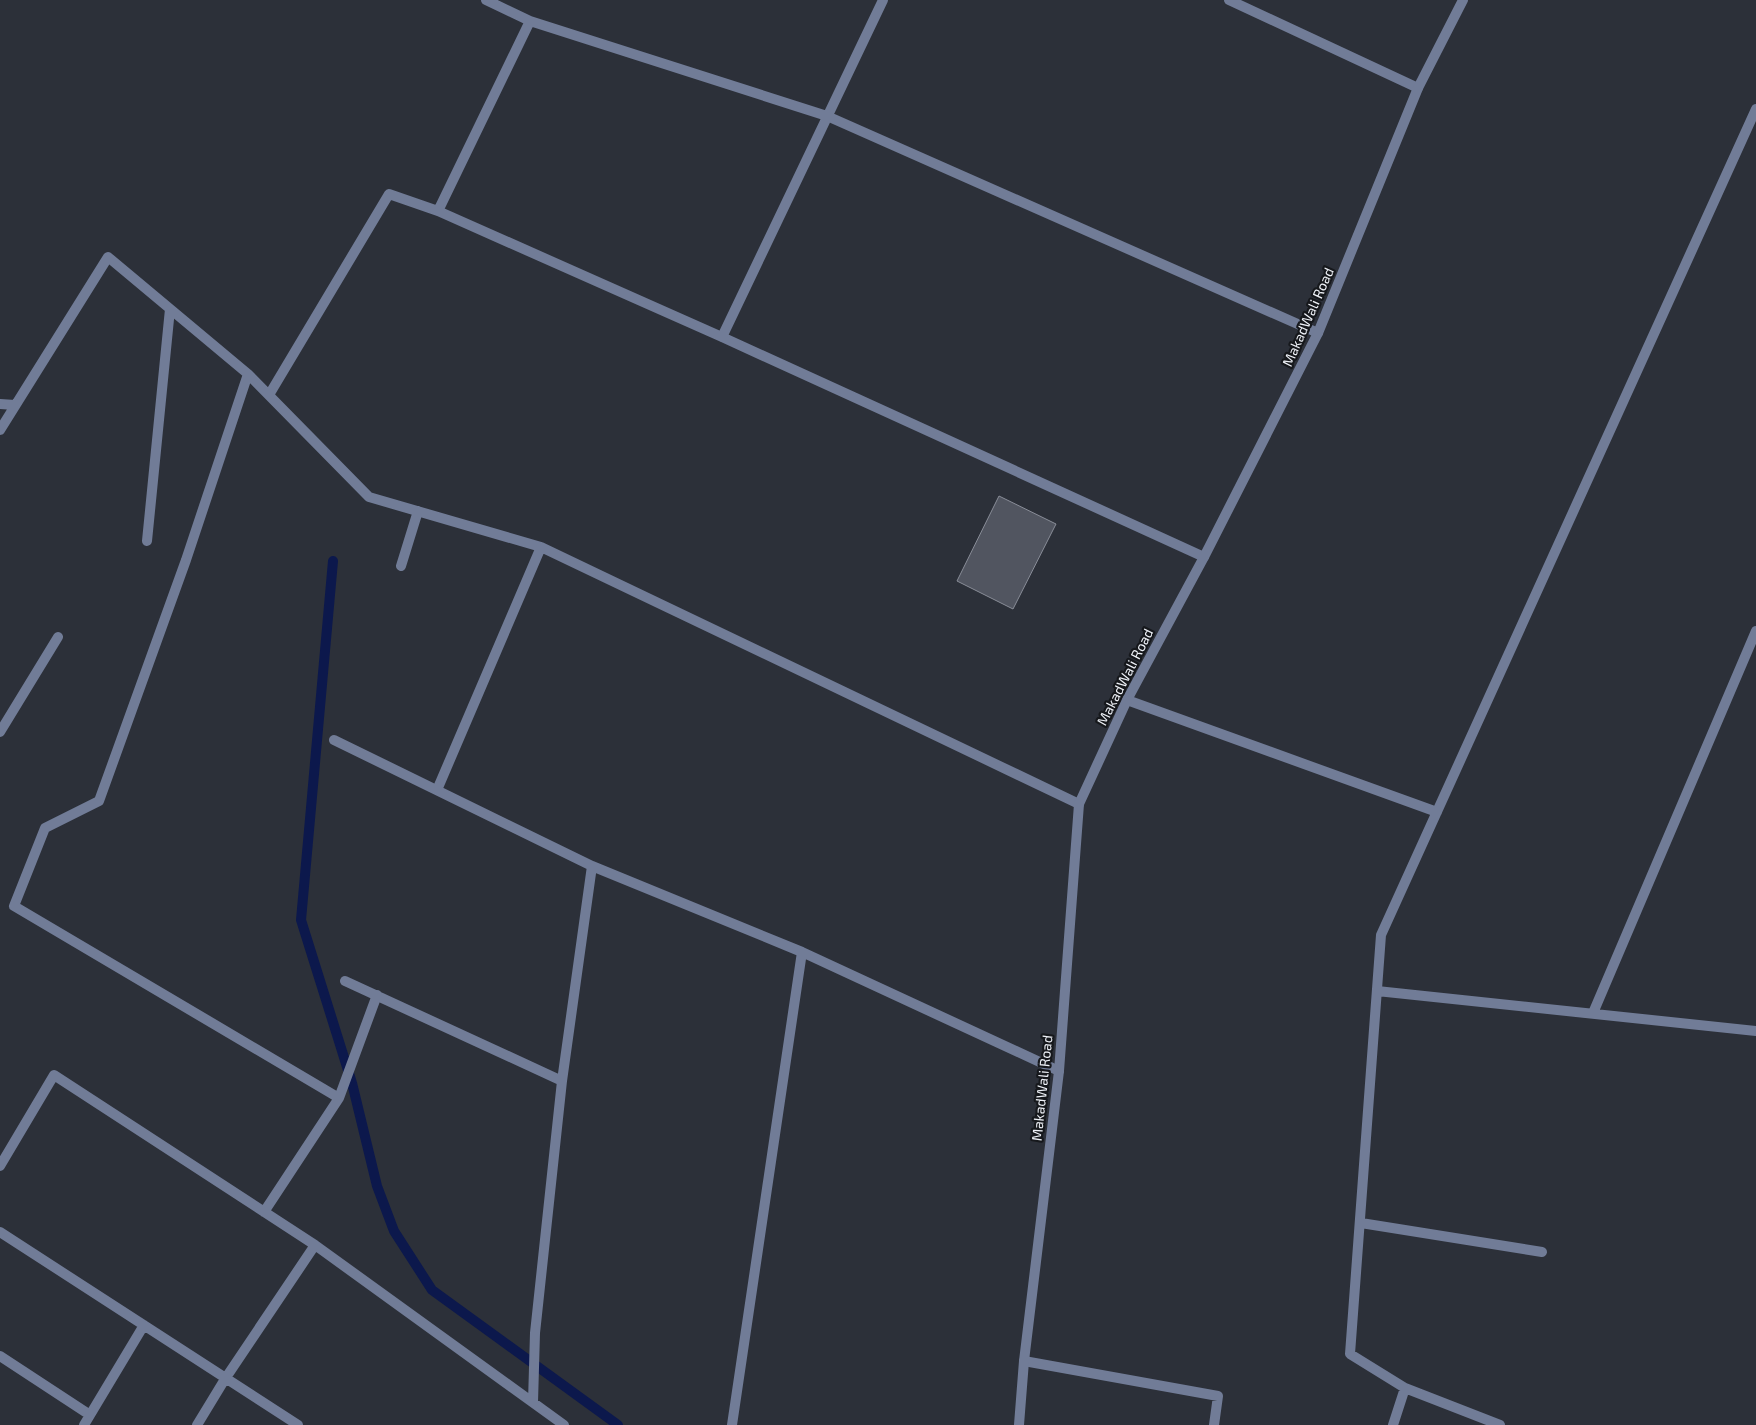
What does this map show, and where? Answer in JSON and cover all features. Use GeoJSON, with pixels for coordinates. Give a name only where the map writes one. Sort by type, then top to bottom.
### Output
{"type":"FeatureCollection","features":[{"type":"Feature","properties":{"kind":"street"},"geometry":{"type":"LineString","coordinates":[[486,0],[530,21],[827,116],[1318,333]]}},
{"type":"Feature","properties":{"kind":"street"},"geometry":{"type":"LineString","coordinates":[[722,337],[883,0]]}},
{"type":"Feature","properties":{"kind":"street"},"geometry":{"type":"LineString","coordinates":[[1229,0],[1418,88]]}},
{"type":"Feature","properties":{"kind":"street","name":"MakadWali Road"},"geometry":{"type":"LineString","coordinates":[[1019,1425],[1024,1361],[1059,1072],[1079,804],[1127,700],[1204,557],[1318,333],[1418,88],[1462,0]]}},
{"type":"Feature","properties":{"kind":"street"},"geometry":{"type":"LineString","coordinates":[[438,211],[530,21]]}},
{"type":"Feature","properties":{"kind":"street"},"geometry":{"type":"LineString","coordinates":[[1500,1425],[1405,1388],[1350,1354],[1382,936],[1756,109]]}},
{"type":"Feature","properties":{"kind":"street"},"geometry":{"type":"LineString","coordinates":[[269,395],[389,194],[438,211],[722,337],[1204,557]]}},
{"type":"Feature","properties":{"kind":"street"},"geometry":{"type":"LineString","coordinates":[[0,430],[108,257],[248,374],[369,498],[541,547],[1079,804]]}},
{"type":"Feature","properties":{"kind":"street"},"geometry":{"type":"LineString","coordinates":[[147,541],[170,309]]}},
{"type":"Feature","properties":{"kind":"street"},"geometry":{"type":"LineString","coordinates":[[248,374],[186,560],[99,802],[45,828],[14,906],[339,1098]]}},
{"type":"Feature","properties":{"kind":"street"},"geometry":{"type":"LineString","coordinates":[[0,404],[16,405]]}},
{"type":"Feature","properties":{"kind":"street"},"geometry":{"type":"LineString","coordinates":[[401,566],[418,512]]}},
{"type":"Feature","properties":{"kind":"street"},"geometry":{"type":"LineString","coordinates":[[437,790],[541,547]]}},
{"type":"Feature","properties":{"kind":"street"},"geometry":{"type":"LineString","coordinates":[[1593,1013],[1756,631]]}},
{"type":"Feature","properties":{"kind":"street"},"geometry":{"type":"LineString","coordinates":[[0,732],[58,638]]}},
{"type":"Feature","properties":{"kind":"street"},"geometry":{"type":"LineString","coordinates":[[1127,700],[1437,812]]}},
{"type":"Feature","properties":{"kind":"street"},"geometry":{"type":"LineString","coordinates":[[334,740],[592,866],[802,952],[1059,1072]]}},
{"type":"Feature","properties":{"kind":"street"},"geometry":{"type":"LineString","coordinates":[[533,1402],[535,1333],[562,1081],[592,866]]}},
{"type":"Feature","properties":{"kind":"street"},"geometry":{"type":"LineString","coordinates":[[732,1425],[802,952]]}},
{"type":"Feature","properties":{"kind":"street"},"geometry":{"type":"LineString","coordinates":[[345,981],[562,1081]]}},
{"type":"Feature","properties":{"kind":"street"},"geometry":{"type":"LineString","coordinates":[[1378,991],[1756,1031]]}},
{"type":"Feature","properties":{"kind":"street"},"geometry":{"type":"LineString","coordinates":[[264,1212],[339,1098],[377,995]]}},
{"type":"Feature","properties":{"kind":"street"},"geometry":{"type":"LineString","coordinates":[[0,1166],[54,1075],[315,1245],[564,1425]]}},
{"type":"Feature","properties":{"kind":"street"},"geometry":{"type":"LineString","coordinates":[[1361,1223],[1542,1252]]}},
{"type":"Feature","properties":{"kind":"street"},"geometry":{"type":"LineString","coordinates":[[0,1232],[298,1425]]}},
{"type":"Feature","properties":{"kind":"street"},"geometry":{"type":"LineString","coordinates":[[197,1425],[225,1379],[315,1245]]}},
{"type":"Feature","properties":{"kind":"street"},"geometry":{"type":"LineString","coordinates":[[84,1425],[144,1325]]}},
{"type":"Feature","properties":{"kind":"street"},"geometry":{"type":"LineString","coordinates":[[0,1356],[90,1414]]}},
{"type":"Feature","properties":{"kind":"street"},"geometry":{"type":"LineString","coordinates":[[1024,1361],[1218,1396],[1214,1425]]}},
{"type":"Feature","properties":{"kind":"street"},"geometry":{"type":"LineString","coordinates":[[1392,1425],[1405,1388]]}},
{"type":"Feature","properties":{"kind":"building"},"geometry":{"type":"Polygon","coordinates":[[[999,496],[1056,524],[1013,609],[957,581],[999,496]]]}},
{"type":"Feature","properties":{"kind":"waterway"},"geometry":{"type":"LineString","coordinates":[[333,561],[301,920],[352,1083],[377,1186],[394,1231],[432,1290],[618,1425]]}}]}
